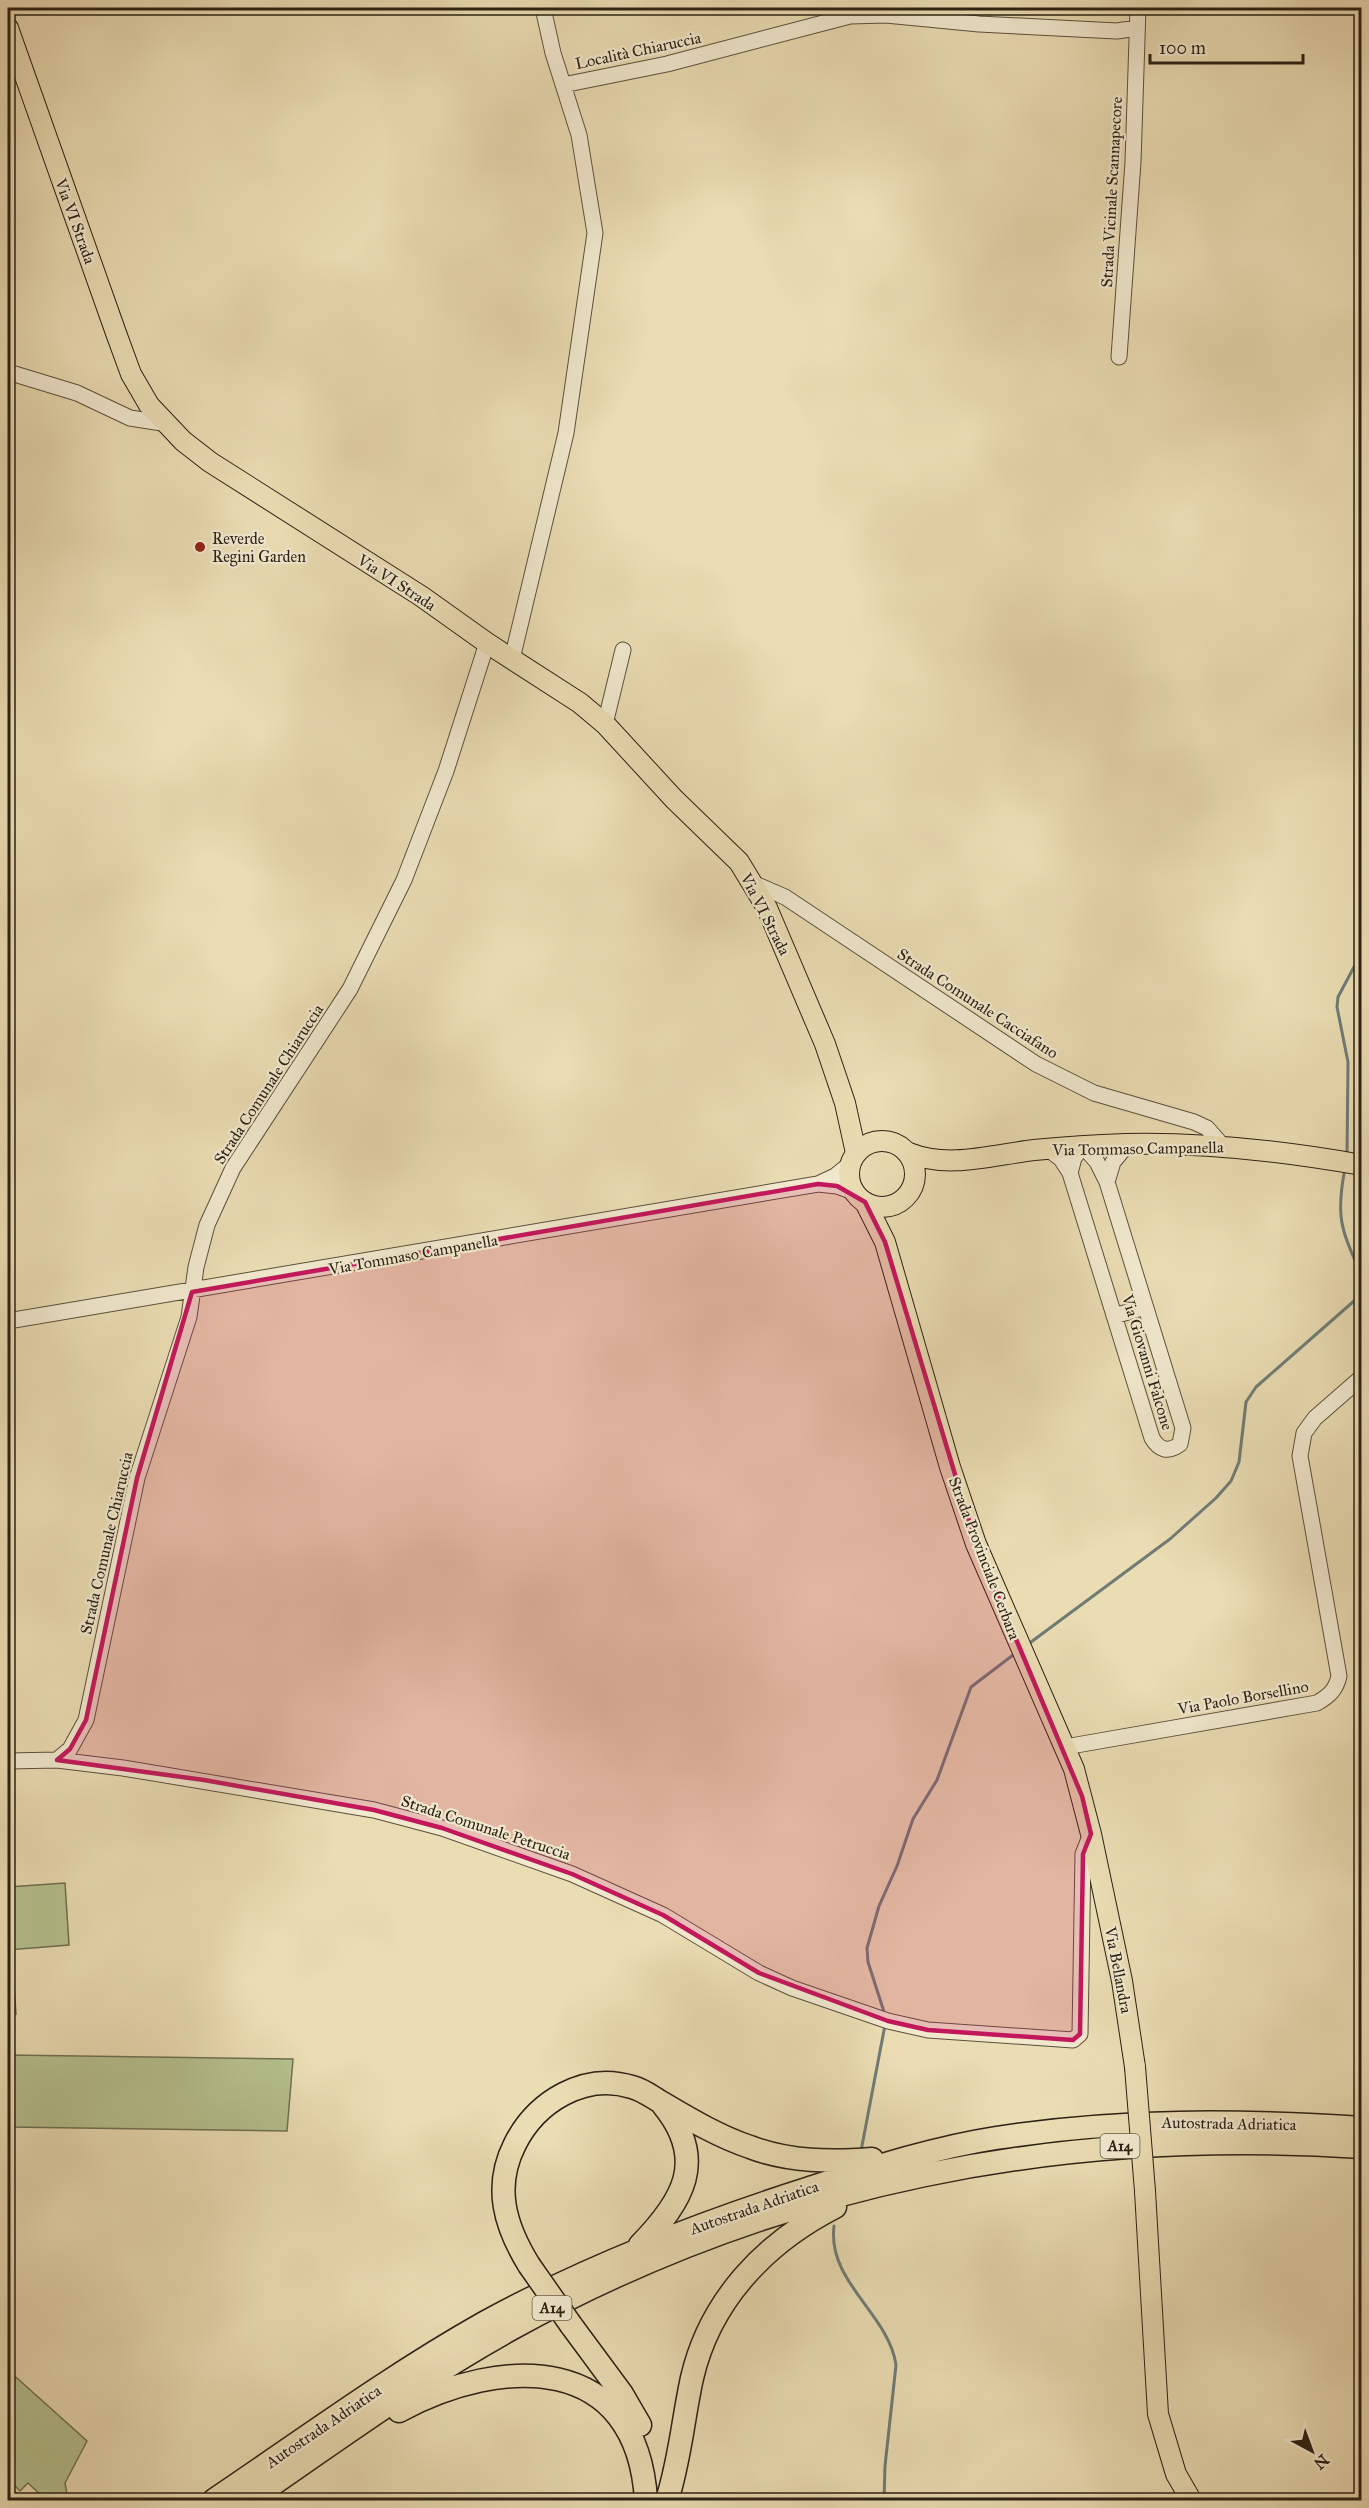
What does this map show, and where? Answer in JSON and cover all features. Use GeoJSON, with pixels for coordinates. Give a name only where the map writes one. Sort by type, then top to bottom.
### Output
{"type":"FeatureCollection","features":[{"type":"Feature","properties":{"kind":"highway","name":"A14"},"geometry":{"type":"LineString","coordinates":[[651,2500],[649,2459],[637,2418],[529,2265],[509,2227],[502,2190],[510,2154],[526,2126],[544,2106],[561,2095],[594,2084],[610,2083],[632,2087],[740,2144],[787,2158],[838,2161],[912,2155]]}},
{"type":"Feature","properties":{"kind":"highway","name":"A14"},"geometry":{"type":"LineString","coordinates":[[636,2249],[671,2211],[686,2175],[687,2159],[684,2140],[675,2121],[662,2104]]}},
{"type":"Feature","properties":{"kind":"highway","name":"Autostrada Adriatica"},"geometry":{"type":"LineString","coordinates":[[214,2500],[449,2343],[545,2291],[636,2249],[747,2208],[912,2155],[1006,2136],[1136,2123],[1236,2121],[1362,2128]]}},
{"type":"Feature","properties":{"kind":"highway","name":"Autostrada Adriatica"},"geometry":{"type":"LineString","coordinates":[[259,2494],[408,2391],[543,2312],[627,2272],[710,2239],[886,2182],[961,2166],[1127,2145],[1218,2142],[1362,2147]]}},
{"type":"Feature","properties":{"kind":"highway","name":"A14"},"geometry":{"type":"LineString","coordinates":[[667,2500],[695,2369],[711,2326],[729,2297],[754,2265],[782,2239],[816,2217],[886,2182]]}},
{"type":"Feature","properties":{"kind":"highway","name":"A14"},"geometry":{"type":"LineString","coordinates":[[259,2494],[416,2402],[478,2383],[531,2375],[570,2381],[596,2394],[616,2412],[632,2434],[639,2451],[644,2471],[646,2500]]}},
{"type":"Feature","properties":{"kind":"main road","name":"Via VI Strada"},"geometry":{"type":"LineString","coordinates":[[8,28],[131,374],[162,423],[210,462],[421,596],[487,643],[580,703],[605,724],[674,799],[739,862],[754,884],[825,1044],[845,1103],[853,1158]]}},
{"type":"Feature","properties":{"kind":"main road","name":"Via VI Strada"},"geometry":{"type":"LineString","coordinates":[[845,1103],[864,1125],[886,1140]]}},
{"type":"Feature","properties":{"kind":"main road"},"geometry":{"type":"LineString","coordinates":[[853,1158],[869,1143],[886,1140],[899,1144],[909,1153],[915,1168],[913,1187],[899,1202],[888,1221],[885,1242]]}},
{"type":"Feature","properties":{"kind":"main road","name":"Via Tommaso Campanella"},"geometry":{"type":"LineString","coordinates":[[909,1153],[928,1161],[950,1162],[1083,1146],[1222,1145],[1277,1151],[1360,1165]]}},
{"type":"Feature","properties":{"kind":"main road","name":"Strada Provinciale Cerbara"},"geometry":{"type":"LineString","coordinates":[[853,1158],[849,1179],[885,1242],[962,1505],[1021,1649],[1074,1769],[1091,1834]]}},
{"type":"Feature","properties":{"kind":"main road","name":"Via Tommaso Campanella"},"geometry":{"type":"LineString","coordinates":[[913,1187],[930,1173],[950,1162]]}},
{"type":"Feature","properties":{"kind":"main road"},"geometry":{"type":"LineString","coordinates":[[860,1198],[876,1206],[899,1202]]}},
{"type":"Feature","properties":{"kind":"main road","name":"Via Bellandra"},"geometry":{"type":"LineString","coordinates":[[1091,1834],[1124,1990],[1134,2067],[1145,2191],[1158,2414],[1166,2447],[1176,2474],[1191,2499]]}},
{"type":"Feature","properties":{"kind":"street"},"geometry":{"type":"LineString","coordinates":[[512,659],[566,433],[594,233],[579,135],[543,8]]}},
{"type":"Feature","properties":{"kind":"street"},"geometry":{"type":"LineString","coordinates":[[1137,28],[1138,8]]}},
{"type":"Feature","properties":{"kind":"street","name":"Località Chiaruccia"},"geometry":{"type":"LineString","coordinates":[[563,84],[720,51],[850,16],[886,15],[979,24],[1117,32],[1137,28]]}},
{"type":"Feature","properties":{"kind":"street","name":"Strada Vicinale Scannapecore"},"geometry":{"type":"LineString","coordinates":[[1119,357],[1133,162],[1137,28]]}},
{"type":"Feature","properties":{"kind":"street"},"geometry":{"type":"LineString","coordinates":[[8,372],[77,393],[130,418],[162,423]]}},
{"type":"Feature","properties":{"kind":"street"},"geometry":{"type":"LineString","coordinates":[[130,418],[149,405]]}},
{"type":"Feature","properties":{"kind":"street","name":"Strada Comunale Chiaruccia"},"geometry":{"type":"LineString","coordinates":[[57,1760],[70,1749],[86,1720],[137,1478],[189,1317],[192,1292],[207,1225],[233,1168],[350,990],[404,880],[446,771],[487,643]]}},
{"type":"Feature","properties":{"kind":"street"},"geometry":{"type":"LineString","coordinates":[[605,724],[623,650]]}},
{"type":"Feature","properties":{"kind":"street","name":"Strada Comunale Cacciafano"},"geometry":{"type":"LineString","coordinates":[[754,884],[785,897],[1036,1064],[1094,1093],[1194,1122],[1207,1128],[1222,1145]]}},
{"type":"Feature","properties":{"kind":"street"},"geometry":{"type":"LineString","coordinates":[[1107,1182],[1113,1162],[1128,1144]]}},
{"type":"Feature","properties":{"kind":"street"},"geometry":{"type":"LineString","coordinates":[[1070,1173],[1074,1158],[1083,1146]]}},
{"type":"Feature","properties":{"kind":"street","name":"Via Giovanni Falcone"},"geometry":{"type":"LineString","coordinates":[[1048,1149],[1061,1159],[1070,1173],[1152,1438],[1157,1446],[1164,1450],[1173,1449],[1180,1444],[1183,1428],[1107,1182],[1097,1162],[1083,1146]]}},
{"type":"Feature","properties":{"kind":"street","name":"Via Tommaso Campanella"},"geometry":{"type":"LineString","coordinates":[[8,1321],[192,1292],[818,1184],[835,1176],[853,1158]]}},
{"type":"Feature","properties":{"kind":"street","name":"Via Tommaso Campanella"},"geometry":{"type":"LineString","coordinates":[[818,1184],[837,1186],[860,1198]]}},
{"type":"Feature","properties":{"kind":"street"},"geometry":{"type":"LineString","coordinates":[[1114,1316],[1145,1307]]}},
{"type":"Feature","properties":{"kind":"street","name":"Via Paolo Borsellino"},"geometry":{"type":"LineString","coordinates":[[1065,1748],[1317,1703],[1329,1696],[1337,1685],[1339,1676],[1300,1456],[1304,1433],[1316,1418],[1362,1377]]}},
{"type":"Feature","properties":{"kind":"street","name":"Strada Comunale Petruccia"},"geometry":{"type":"LineString","coordinates":[[8,1761],[57,1760],[216,1782],[374,1810],[442,1828],[572,1874],[663,1915],[759,1973],[792,1988],[884,2020]]}},
{"type":"Feature","properties":{"kind":"street","name":"Via Bellandra"},"geometry":{"type":"LineString","coordinates":[[884,2020],[939,2031],[1073,2040],[1080,2034],[1083,1854],[1091,1834]]}},
{"type":"Feature","properties":{"kind":"street"},"geometry":{"type":"LineString","coordinates":[[8,2496],[13,2500]]}},
{"type":"Feature","properties":{"kind":"highlighted area"},"geometry":{"type":"Polygon","coordinates":[[[818,1184],[837,1186],[865,1202],[885,1242],[976,1544],[1082,1796],[1091,1834],[1083,1854],[1080,2034],[1073,2040],[928,2030],[888,2021],[759,1973],[663,1915],[572,1874],[442,1828],[374,1810],[204,1780],[57,1760],[70,1749],[86,1720],[137,1478],[192,1292],[818,1184]]]}},
{"type":"Feature","properties":{"kind":"green space"},"geometry":{"type":"Polygon","coordinates":[[[1358,1066],[1362,1066],[1361,1153],[1357,1152],[1358,1066]]]}},
{"type":"Feature","properties":{"kind":"green space"},"geometry":{"type":"Polygon","coordinates":[[[65,1883],[69,1945],[8,1950],[8,1887],[65,1883]]]}},
{"type":"Feature","properties":{"kind":"green space"},"geometry":{"type":"Polygon","coordinates":[[[8,1954],[12,1954],[16,2014],[8,2015],[8,1954]]]}},
{"type":"Feature","properties":{"kind":"green space"},"geometry":{"type":"Polygon","coordinates":[[[8,2055],[293,2059],[287,2131],[8,2127],[8,2055]]]}},
{"type":"Feature","properties":{"kind":"green space"},"geometry":{"type":"Polygon","coordinates":[[[8,2370],[87,2441],[65,2483],[68,2500],[46,2500],[28,2483],[20,2491],[8,2479],[8,2370]]]}},
{"type":"Feature","properties":{"kind":"waterway"},"geometry":{"type":"LineString","coordinates":[[1347,1156],[1348,1062],[1337,1007],[1338,997],[1362,952]]}},
{"type":"Feature","properties":{"kind":"waterway"},"geometry":{"type":"LineString","coordinates":[[1345,1168],[1341,1200],[1342,1224],[1362,1277]]}},
{"type":"Feature","properties":{"kind":"waterway"},"geometry":{"type":"LineString","coordinates":[[1027,1645],[1170,1539],[1216,1498],[1231,1481],[1239,1462],[1246,1402],[1256,1387],[1362,1294]]}},
{"type":"Feature","properties":{"kind":"waterway"},"geometry":{"type":"LineString","coordinates":[[885,2015],[868,1962],[867,1948],[879,1906],[897,1866],[913,1819],[937,1780],[971,1687],[1017,1652]]}},
{"type":"Feature","properties":{"kind":"waterway"},"geometry":{"type":"LineString","coordinates":[[861,2151],[885,2025]]}},
{"type":"Feature","properties":{"kind":"waterway"},"geometry":{"type":"LineString","coordinates":[[834,2226],[834,2246],[840,2264],[882,2330],[891,2347],[896,2365],[885,2466],[884,2500]]}},
{"type":"Feature","properties":{"kind":"place","name":"Reverde Regini Garden"},"geometry":{"type":"Point","coordinates":[200,547]}}]}
